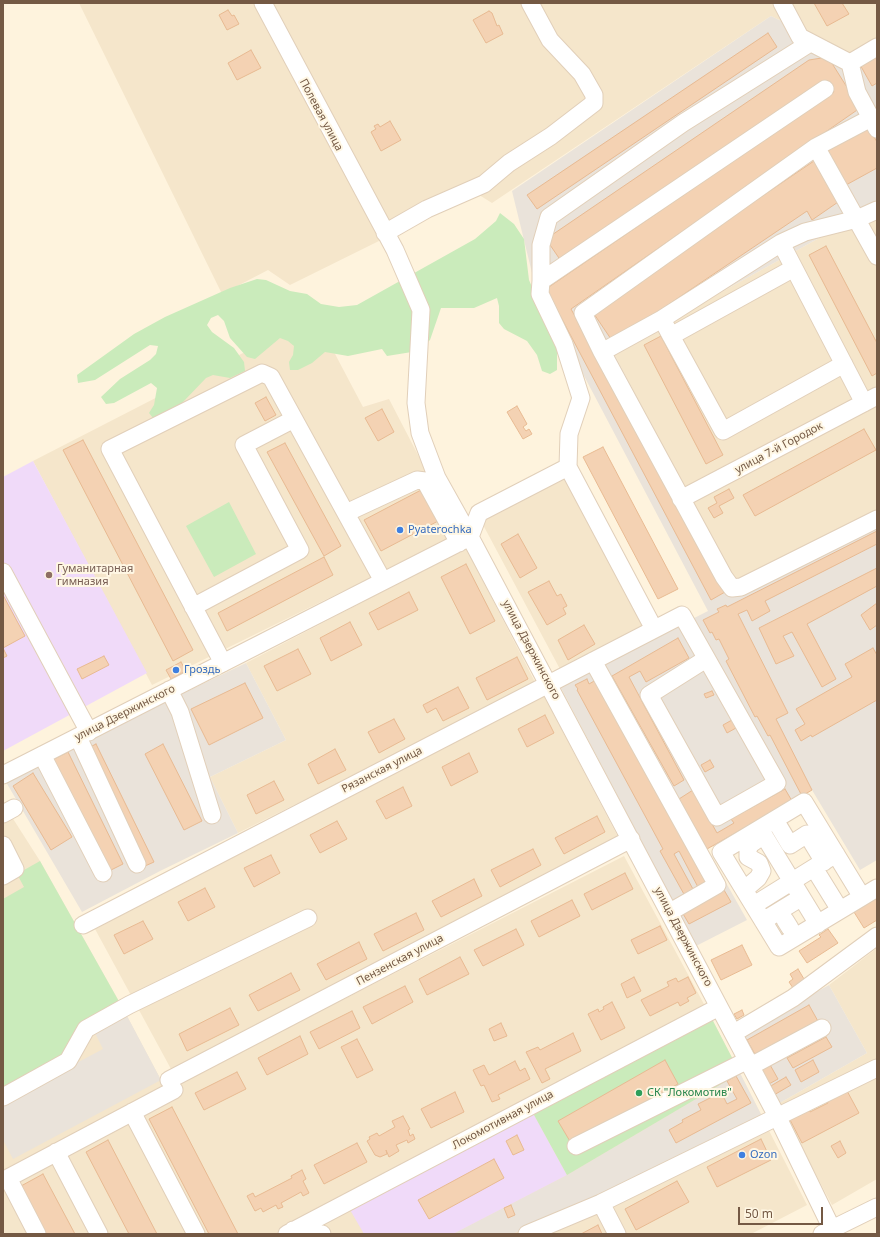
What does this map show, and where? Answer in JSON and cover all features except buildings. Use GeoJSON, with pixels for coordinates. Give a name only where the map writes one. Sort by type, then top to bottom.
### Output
{"type":"FeatureCollection","features":[{"type":"Feature","properties":{"kind":"street","name":"Полевая улица"},"geometry":{"type":"LineString","coordinates":[[263,3],[383,230],[421,310],[416,403],[420,433],[437,478],[464,540]]}},
{"type":"Feature","properties":{"kind":"street"},"geometry":{"type":"LineString","coordinates":[[383,230],[484,184],[509,163],[551,136],[594,103],[594,95],[582,74],[550,40],[530,3]]}},
{"type":"Feature","properties":{"kind":"street"},"geometry":{"type":"LineString","coordinates":[[782,3],[800,37],[850,63],[858,92],[874,124],[816,147],[583,313],[602,352],[681,499],[724,577],[732,588],[741,588],[877,519]]}},
{"type":"Feature","properties":{"kind":"street"},"geometry":{"type":"LineString","coordinates":[[654,629],[568,467],[569,434],[581,398],[564,344],[540,294],[541,245],[549,217],[683,123],[810,42]]}},
{"type":"Feature","properties":{"kind":"street"},"geometry":{"type":"LineString","coordinates":[[850,63],[877,47]]}},
{"type":"Feature","properties":{"kind":"street"},"geometry":{"type":"LineString","coordinates":[[541,281],[825,89]]}},
{"type":"Feature","properties":{"kind":"street"},"geometry":{"type":"LineString","coordinates":[[816,147],[877,256]]}},
{"type":"Feature","properties":{"kind":"street"},"geometry":{"type":"LineString","coordinates":[[602,352],[662,319],[781,243],[806,232],[857,219],[877,210]]}},
{"type":"Feature","properties":{"kind":"street"},"geometry":{"type":"LineString","coordinates":[[781,243],[844,364],[871,400]]}},
{"type":"Feature","properties":{"kind":"street"},"geometry":{"type":"LineString","coordinates":[[672,336],[794,268]]}},
{"type":"Feature","properties":{"kind":"street"},"geometry":{"type":"LineString","coordinates":[[662,319],[722,431],[844,364]]}},
{"type":"Feature","properties":{"kind":"street"},"geometry":{"type":"LineString","coordinates":[[223,663],[110,449],[262,374],[271,377],[383,582]]}},
{"type":"Feature","properties":{"kind":"street","name":"улица 7-й Городок"},"geometry":{"type":"LineString","coordinates":[[681,499],[871,400]]}},
{"type":"Feature","properties":{"kind":"street"},"geometry":{"type":"LineString","coordinates":[[193,607],[300,550],[244,445],[294,419]]}},
{"type":"Feature","properties":{"kind":"street"},"geometry":{"type":"LineString","coordinates":[[346,513],[417,480],[425,482],[464,540],[479,513],[568,467]]}},
{"type":"Feature","properties":{"kind":"street","name":"улица Дзержинского"},"geometry":{"type":"LineString","coordinates":[[3,775],[464,540],[549,684],[750,1063],[778,1118],[827,1232]]}},
{"type":"Feature","properties":{"kind":"street"},"geometry":{"type":"LineString","coordinates":[[3,572],[83,734],[137,864]]}},
{"type":"Feature","properties":{"kind":"street","name":"Рязанская улица"},"geometry":{"type":"LineString","coordinates":[[83,925],[682,615],[706,658]]}},
{"type":"Feature","properties":{"kind":"street"},"geometry":{"type":"LineString","coordinates":[[706,658],[777,783],[717,817],[649,695],[706,658]]}},
{"type":"Feature","properties":{"kind":"street"},"geometry":{"type":"LineString","coordinates":[[593,661],[717,885],[670,912]]}},
{"type":"Feature","properties":{"kind":"street"},"geometry":{"type":"LineString","coordinates":[[169,690],[180,712],[212,815]]}},
{"type":"Feature","properties":{"kind":"street"},"geometry":{"type":"LineString","coordinates":[[42,755],[103,873]]}},
{"type":"Feature","properties":{"kind":"street"},"geometry":{"type":"LineString","coordinates":[[744,890],[758,878],[762,871],[759,863],[748,857],[748,849],[751,844],[775,820],[804,802],[825,861],[840,910]]}},
{"type":"Feature","properties":{"kind":"street"},"geometry":{"type":"LineString","coordinates":[[775,820],[790,845],[807,834],[825,861],[862,897]]}},
{"type":"Feature","properties":{"kind":"street"},"geometry":{"type":"LineString","coordinates":[[762,832],[792,881],[779,947],[877,888]]}},
{"type":"Feature","properties":{"kind":"street"},"geometry":{"type":"LineString","coordinates":[[762,832],[721,852],[754,905],[818,924]]}},
{"type":"Feature","properties":{"kind":"street","name":"Пензенская улица"},"geometry":{"type":"LineString","coordinates":[[37,1234],[8,1178],[132,1112],[172,1085],[631,839]]}},
{"type":"Feature","properties":{"kind":"street"},"geometry":{"type":"LineString","coordinates":[[3,845],[15,869],[3,876]]}},
{"type":"Feature","properties":{"kind":"street"},"geometry":{"type":"LineString","coordinates":[[754,905],[825,861]]}},
{"type":"Feature","properties":{"kind":"street"},"geometry":{"type":"LineString","coordinates":[[3,1097],[68,1061],[86,1029],[129,1005],[308,918]]}},
{"type":"Feature","properties":{"kind":"street"},"geometry":{"type":"LineString","coordinates":[[734,1033],[793,998],[877,936]]}},
{"type":"Feature","properties":{"kind":"street","name":"Локомотивная улица"},"geometry":{"type":"LineString","coordinates":[[290,1232],[720,1007]]}},
{"type":"Feature","properties":{"kind":"street"},"geometry":{"type":"LineString","coordinates":[[576,1146],[822,1028]]}},
{"type":"Feature","properties":{"kind":"street"},"geometry":{"type":"LineString","coordinates":[[527,1234],[601,1203],[778,1118],[877,1068]]}},
{"type":"Feature","properties":{"kind":"street"},"geometry":{"type":"LineString","coordinates":[[132,1112],[196,1234]]}},
{"type":"Feature","properties":{"kind":"street"},"geometry":{"type":"LineString","coordinates":[[56,1152],[99,1234]]}},
{"type":"Feature","properties":{"kind":"street"},"geometry":{"type":"LineString","coordinates":[[601,1203],[617,1234]]}},
{"type":"Feature","properties":{"kind":"street"},"geometry":{"type":"LineString","coordinates":[[827,1232],[874,1212]]}},
{"type":"Feature","properties":{"kind":"street"},"geometry":{"type":"LineString","coordinates":[[290,1232],[322,1234]]}},
{"type":"Feature","properties":{"kind":"shaded area"},"geometry":{"type":"Polygon","coordinates":[[[79,3],[877,3],[877,39],[852,55],[771,16],[492,203],[476,193],[290,285],[268,270],[222,294],[79,3]]]}},
{"type":"Feature","properties":{"kind":"shaded area"},"geometry":{"type":"Polygon","coordinates":[[[771,16],[852,55],[877,39],[877,206],[613,352],[734,582],[877,510],[877,860],[860,870],[812,790],[707,849],[747,920],[696,946],[560,686],[708,611],[534,281],[512,191],[771,16]]]}},
{"type":"Feature","properties":{"kind":"shaded area"},"geometry":{"type":"Polygon","coordinates":[[[877,206],[877,510],[734,582],[613,352],[877,206]]]}},
{"type":"Feature","properties":{"kind":"shaded area"},"geometry":{"type":"Polygon","coordinates":[[[315,316],[363,407],[389,399],[459,534],[152,685],[33,461],[315,316]]]}},
{"type":"Feature","properties":{"kind":"shaded area","name":"Гуманитарная гимназия"},"geometry":{"type":"Polygon","coordinates":[[[33,461],[147,673],[3,751],[3,477],[33,461]]]}},
{"type":"Feature","properties":{"kind":"shaded area"},"geometry":{"type":"Polygon","coordinates":[[[566,477],[645,627],[561,671],[481,521],[566,477]]]}},
{"type":"Feature","properties":{"kind":"shaded area"},"geometry":{"type":"Polygon","coordinates":[[[466,548],[536,684],[238,833],[210,777],[286,740],[246,663],[466,548]]]}},
{"type":"Feature","properties":{"kind":"shaded area"},"geometry":{"type":"Polygon","coordinates":[[[246,663],[286,740],[210,777],[238,833],[160,871],[82,912],[6,782],[94,736],[246,663]]]}},
{"type":"Feature","properties":{"kind":"shaded area"},"geometry":{"type":"Polygon","coordinates":[[[544,696],[618,837],[171,1069],[95,929],[544,696]]]}},
{"type":"Feature","properties":{"kind":"shaded area"},"geometry":{"type":"Polygon","coordinates":[[[3,803],[40,861],[121,1005],[161,1080],[176,1085],[624,856],[712,1019],[807,1205],[751,1234],[3,1234],[3,803]]]}},
{"type":"Feature","properties":{"kind":"shaded area"},"geometry":{"type":"Polygon","coordinates":[[[877,948],[877,1179],[832,1205],[778,1104],[867,1053],[829,985],[877,948]]]}},
{"type":"Feature","properties":{"kind":"shaded area"},"geometry":{"type":"Polygon","coordinates":[[[829,985],[867,1053],[778,1104],[739,1035],[829,985]]]}},
{"type":"Feature","properties":{"kind":"shaded area"},"geometry":{"type":"Polygon","coordinates":[[[126,1014],[161,1080],[13,1159],[3,1140],[3,1102],[103,1049],[94,1031],[126,1014]]]}},
{"type":"Feature","properties":{"kind":"shaded area"},"geometry":{"type":"Polygon","coordinates":[[[740,1073],[763,1118],[600,1198],[512,1234],[453,1234],[567,1175],[740,1073]]]}},
{"type":"Feature","properties":{"kind":"shaded area"},"geometry":{"type":"Polygon","coordinates":[[[533,1113],[567,1175],[453,1234],[364,1234],[349,1208],[533,1113]]]}},
{"type":"Feature","properties":{"kind":"green space"},"geometry":{"type":"Polygon","coordinates":[[[500,213],[514,224],[524,239],[529,280],[557,345],[557,370],[550,374],[542,371],[537,355],[527,341],[504,329],[499,323],[499,306],[497,298],[474,308],[441,308],[430,340],[418,351],[387,356],[382,349],[348,356],[325,352],[312,363],[298,370],[290,370],[289,362],[293,355],[294,346],[288,341],[280,338],[255,359],[247,357],[230,338],[224,321],[218,315],[211,318],[207,325],[212,332],[234,348],[244,362],[245,371],[230,378],[213,375],[206,378],[183,402],[169,412],[154,419],[149,413],[154,405],[157,388],[151,383],[114,403],[106,404],[101,397],[120,379],[150,360],[156,354],[158,346],[150,345],[95,380],[78,383],[77,375],[134,334],[165,317],[230,288],[257,279],[266,280],[290,291],[307,294],[321,304],[339,307],[357,305],[475,239],[496,221],[500,213]]]}},
{"type":"Feature","properties":{"kind":"green space"},"geometry":{"type":"Polygon","coordinates":[[[229,502],[256,554],[214,577],[186,526],[229,502]]]}},
{"type":"Feature","properties":{"kind":"green space"},"geometry":{"type":"Polygon","coordinates":[[[40,861],[121,1005],[64,1059],[3,1094],[3,899],[24,887],[17,874],[40,861]]]}},
{"type":"Feature","properties":{"kind":"green space","name":"СК \"Локомотив\""},"geometry":{"type":"Polygon","coordinates":[[[712,1019],[740,1073],[567,1175],[533,1113],[712,1019]]]}},
{"type":"Feature","properties":{"kind":"place","name":"Pyaterochka"},"geometry":{"type":"Point","coordinates":[400,530]}},
{"type":"Feature","properties":{"kind":"place","name":"Гуманитарная гимназия"},"geometry":{"type":"Point","coordinates":[49,575]}},
{"type":"Feature","properties":{"kind":"place","name":"Гроздь"},"geometry":{"type":"Point","coordinates":[176,670]}},
{"type":"Feature","properties":{"kind":"place","name":"СК \"Локомотив\""},"geometry":{"type":"Point","coordinates":[639,1093]}},
{"type":"Feature","properties":{"kind":"place","name":"Ozon"},"geometry":{"type":"Point","coordinates":[742,1155]}}]}
